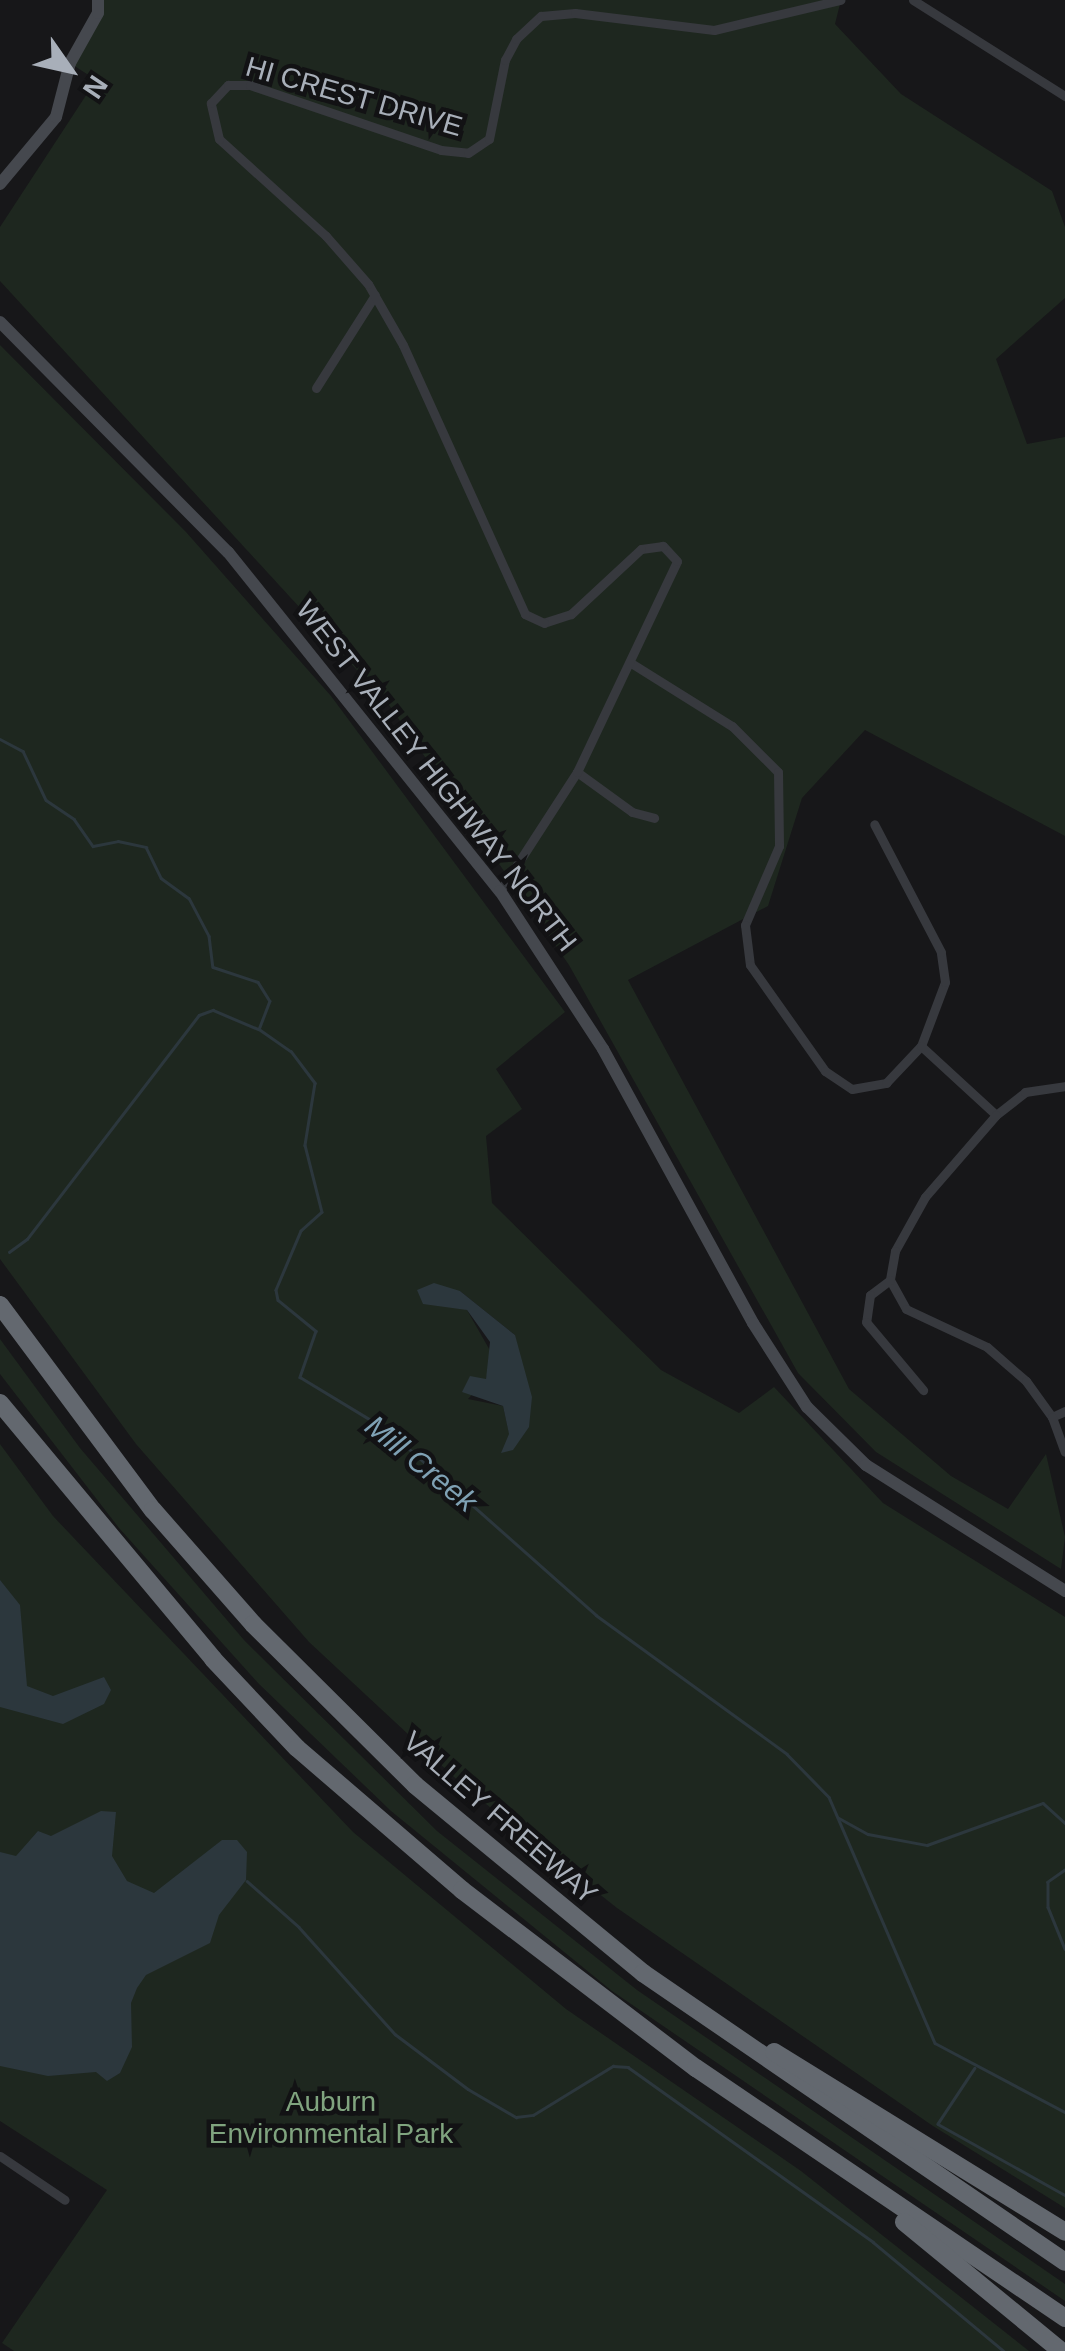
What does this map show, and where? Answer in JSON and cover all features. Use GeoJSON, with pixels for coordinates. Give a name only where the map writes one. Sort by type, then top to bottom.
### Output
{"type":"FeatureCollection","features":[{"type":"Feature","properties":{"kind":"highway","name":"VALLEY FREEWAY"},"geometry":{"type":"LineString","coordinates":[[0,1305],[152,1510],[332,1706],[486,1848],[702,2015],[1065,2262]]}},
{"type":"Feature","properties":{"kind":"highway"},"geometry":{"type":"LineString","coordinates":[[0,1403],[113,1546],[297,1748],[540,1953],[814,2149],[1065,2318]]}},
{"type":"Feature","properties":{"kind":"highway"},"geometry":{"type":"LineString","coordinates":[[702,2015],[828,2080],[1065,2232]]}},
{"type":"Feature","properties":{"kind":"highway"},"geometry":{"type":"LineString","coordinates":[[814,2149],[1061,2351]]}},
{"type":"Feature","properties":{"kind":"main road"},"geometry":{"type":"LineString","coordinates":[[0,184],[56,117],[70,63],[90,30],[98,0]]}},
{"type":"Feature","properties":{"kind":"main road","name":"WEST VALLEY HIGHWAY NORTH"},"geometry":{"type":"LineString","coordinates":[[0,322],[228,552],[500,891],[594,1033],[752,1323],[807,1407],[866,1465],[1065,1591]]}},
{"type":"Feature","properties":{"kind":"street","name":"HI CREST DRIVE"},"geometry":{"type":"LineString","coordinates":[[631,663],[677,561],[663,546],[626,558],[570,614],[533,620],[516,606],[375,295],[326,236],[219,139],[210,108],[223,87],[250,86],[441,150],[468,153],[490,139],[505,60],[516,38],[541,16],[575,13],[714,30],[840,0]]}},
{"type":"Feature","properties":{"kind":"street"},"geometry":{"type":"LineString","coordinates":[[913,0],[1065,96]]}},
{"type":"Feature","properties":{"kind":"street"},"geometry":{"type":"LineString","coordinates":[[316,388],[375,295]]}},
{"type":"Feature","properties":{"kind":"street"},"geometry":{"type":"LineString","coordinates":[[500,891],[578,772],[631,663],[732,726],[778,772],[779,846],[745,925],[746,944],[762,986],[825,1071],[852,1089],[869,1089],[886,1083],[922,1046],[941,1001],[945,967],[874,824]]}},
{"type":"Feature","properties":{"kind":"street"},"geometry":{"type":"LineString","coordinates":[[578,772],[632,812],[654,818]]}},
{"type":"Feature","properties":{"kind":"street"},"geometry":{"type":"LineString","coordinates":[[922,1046],[996,1115]]}},
{"type":"Feature","properties":{"kind":"street"},"geometry":{"type":"LineString","coordinates":[[1065,1086],[1026,1092],[996,1115],[938,1179],[895,1251],[890,1280],[899,1301],[918,1318],[1004,1358],[1052,1416],[1065,1452]]}},
{"type":"Feature","properties":{"kind":"street"},"geometry":{"type":"LineString","coordinates":[[890,1280],[870,1296],[866,1322],[923,1390]]}},
{"type":"Feature","properties":{"kind":"street"},"geometry":{"type":"LineString","coordinates":[[1052,1416],[1065,1411]]}},
{"type":"Feature","properties":{"kind":"street"},"geometry":{"type":"LineString","coordinates":[[0,2156],[65,2200]]}},
{"type":"Feature","properties":{"kind":"green space"},"geometry":{"type":"Polygon","coordinates":[[[98,0],[841,0],[835,24],[901,94],[1052,191],[1065,227],[1065,298],[996,359],[1027,444],[1065,437],[1065,836],[865,730],[802,798],[768,906],[628,980],[849,1389],[951,1476],[1008,1509],[1046,1454],[1065,1537],[1061,1569],[876,1452],[798,1373],[569,965],[389,705],[0,281],[0,227],[96,80],[70,63],[98,0]]]}},
{"type":"Feature","properties":{"kind":"green space"},"geometry":{"type":"Polygon","coordinates":[[[0,345],[186,532],[331,696],[565,1012],[496,1069],[522,1109],[486,1136],[492,1203],[661,1370],[739,1413],[774,1387],[883,1503],[1065,1617],[1065,2208],[933,2126],[617,1908],[467,1789],[309,1642],[136,1444],[0,1259],[0,345]],[[460,1291],[453,1304],[467,1310],[492,1354],[486,1379],[468,1399],[503,1406],[513,1450],[515,1335],[460,1291]]]}},
{"type":"Feature","properties":{"kind":"green space"},"geometry":{"type":"Polygon","coordinates":[[[0,1339],[80,1448],[244,1640],[437,1831],[637,1990],[1065,2284],[1065,2301],[612,1991],[391,1811],[259,1684],[119,1528],[0,1374],[0,1339]]]}},
{"type":"Feature","properties":{"kind":"green space","name":"Auburn Environmental Park"},"geometry":{"type":"Polygon","coordinates":[[[0,1444],[53,1516],[353,1832],[566,2009],[801,2171],[1029,2351],[14,2351],[2,2343],[107,2190],[0,2121],[0,1444]]]}},
{"type":"Feature","properties":{"kind":"shaded area"},"geometry":{"type":"Polygon","coordinates":[[[434,1283],[460,1291],[515,1335],[532,1397],[529,1427],[513,1450],[501,1453],[509,1434],[503,1406],[462,1392],[470,1376],[486,1379],[490,1342],[467,1310],[423,1304],[417,1290],[434,1283]]]}},
{"type":"Feature","properties":{"kind":"shaded area"},"geometry":{"type":"Polygon","coordinates":[[[0,1580],[20,1605],[27,1686],[53,1696],[104,1677],[111,1690],[104,1704],[63,1724],[0,1707],[0,1580]]]}},
{"type":"Feature","properties":{"kind":"shaded area"},"geometry":{"type":"Polygon","coordinates":[[[101,1811],[116,1812],[112,1856],[127,1881],[154,1893],[222,1840],[237,1840],[247,1852],[246,1880],[219,1915],[210,1943],[146,1975],[137,1988],[131,2003],[132,2047],[120,2073],[107,2081],[96,2072],[48,2076],[0,2066],[0,1852],[16,1856],[38,1831],[51,1836],[101,1811]]]}},
{"type":"Feature","properties":{"kind":"waterway","name":"Mill Creek"},"geometry":{"type":"LineString","coordinates":[[0,739],[23,751],[46,800],[74,819],[93,846],[118,841],[146,847],[161,878],[189,898],[209,936],[213,967],[258,982],[270,1001],[259,1029],[291,1051],[315,1083],[305,1145],[322,1212],[301,1231],[276,1290],[278,1300],[316,1331],[300,1377],[389,1431],[596,1615],[787,1754],[829,1797],[935,2043],[1065,2112]]}},
{"type":"Feature","properties":{"kind":"waterway"},"geometry":{"type":"LineString","coordinates":[[9,1252],[27,1239],[199,1015],[213,1010],[258,1029]]}},
{"type":"Feature","properties":{"kind":"waterway"},"geometry":{"type":"LineString","coordinates":[[839,1818],[868,1834],[927,1845],[1043,1803],[1065,1823]]}},
{"type":"Feature","properties":{"kind":"waterway"},"geometry":{"type":"LineString","coordinates":[[1065,1870],[1048,1882],[1048,1907],[1065,1949]]}},
{"type":"Feature","properties":{"kind":"waterway"},"geometry":{"type":"LineString","coordinates":[[247,1881],[299,1927],[395,2034],[468,2089],[516,2117],[533,2115],[613,2066],[628,2067],[873,2242],[1004,2351]]}},
{"type":"Feature","properties":{"kind":"waterway"},"geometry":{"type":"LineString","coordinates":[[975,2068],[938,2124],[1065,2195]]}}]}
